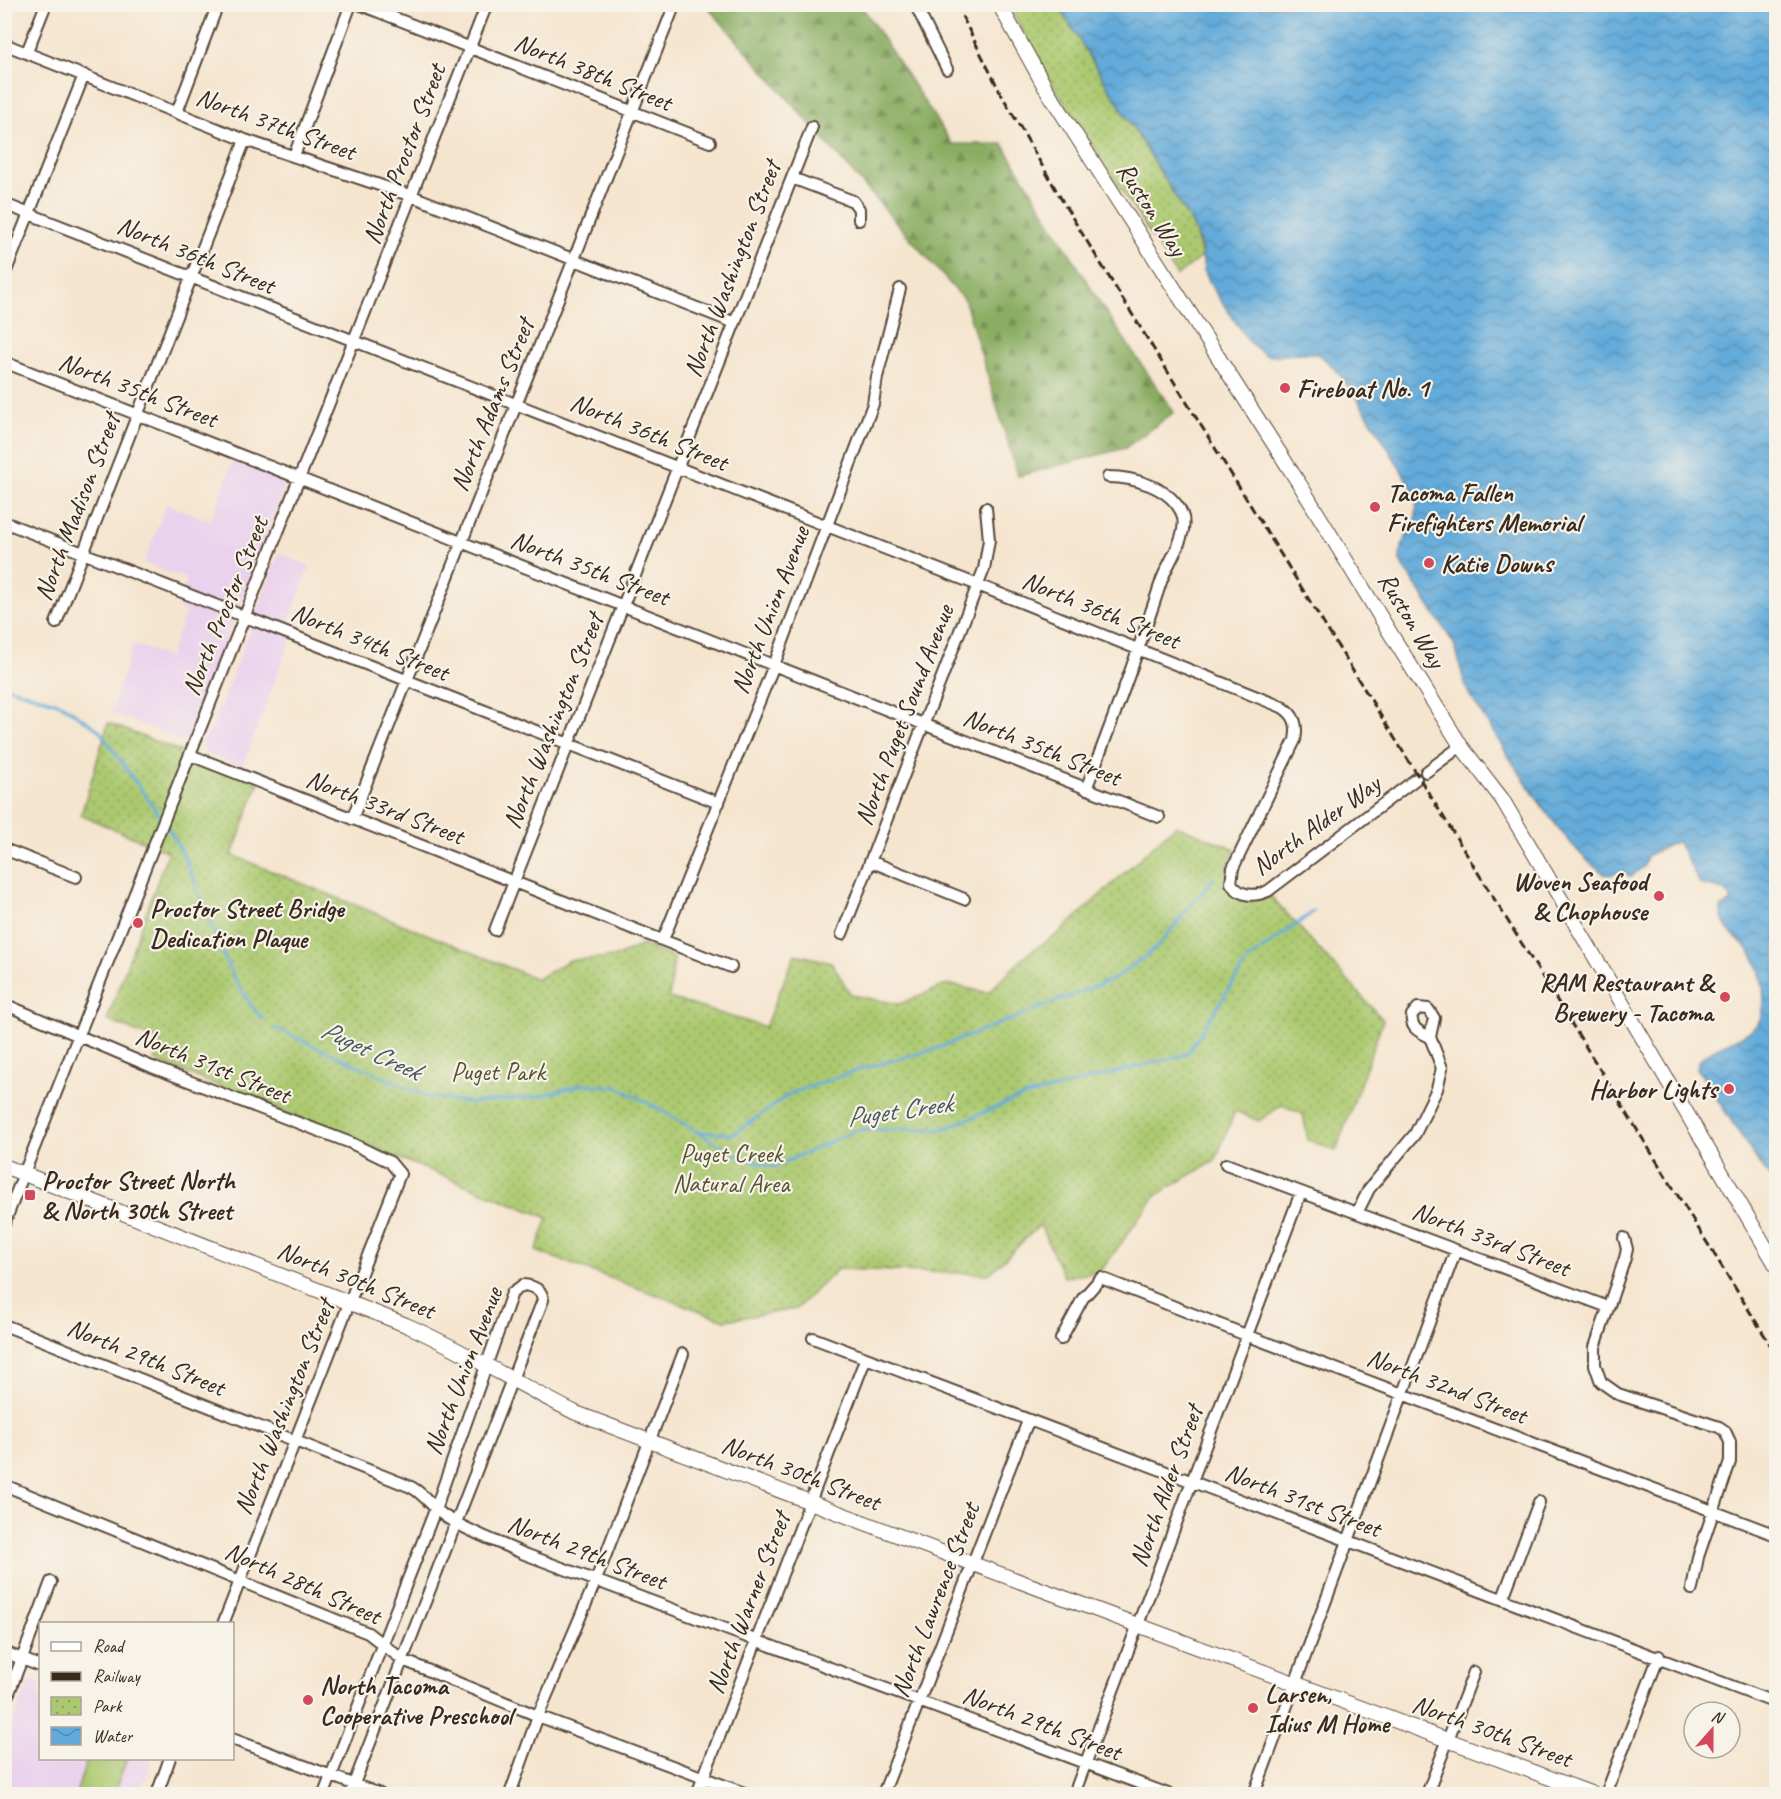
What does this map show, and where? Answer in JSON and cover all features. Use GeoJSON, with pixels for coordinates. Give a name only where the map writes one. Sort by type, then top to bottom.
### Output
{"type":"FeatureCollection","features":[{"type":"Feature","properties":{"kind":"main road","name":"Ruston Way"},"geometry":{"type":"LineString","coordinates":[[999,4],[1045,87],[1286,462],[1461,746],[1502,799],[1776,1265]]}},
{"type":"Feature","properties":{"kind":"main road","name":"North 30th Street"},"geometry":{"type":"LineString","coordinates":[[4,1166],[440,1340],[512,1381],[576,1413],[1138,1626],[1593,1794]]}},
{"type":"Feature","properties":{"kind":"street"},"geometry":{"type":"LineString","coordinates":[[27,52],[46,4]]}},
{"type":"Feature","properties":{"kind":"street"},"geometry":{"type":"LineString","coordinates":[[177,112],[218,4]]}},
{"type":"Feature","properties":{"kind":"street"},"geometry":{"type":"LineString","coordinates":[[294,156],[351,4]]}},
{"type":"Feature","properties":{"kind":"street","name":"North 38th Street"},"geometry":{"type":"LineString","coordinates":[[359,4],[710,142]]}},
{"type":"Feature","properties":{"kind":"street","name":"North Proctor Street"},"geometry":{"type":"LineString","coordinates":[[4,1224],[487,4]]}},
{"type":"Feature","properties":{"kind":"street"},"geometry":{"type":"LineString","coordinates":[[915,4],[946,69]]}},
{"type":"Feature","properties":{"kind":"street","name":"North Adams Street"},"geometry":{"type":"LineString","coordinates":[[352,819],[673,9]]}},
{"type":"Feature","properties":{"kind":"street","name":"North 37th Street"},"geometry":{"type":"LineString","coordinates":[[4,44],[245,140],[412,196],[735,323]]}},
{"type":"Feature","properties":{"kind":"street"},"geometry":{"type":"LineString","coordinates":[[4,276],[84,75]]}},
{"type":"Feature","properties":{"kind":"street","name":"North Washington Street"},"geometry":{"type":"LineString","coordinates":[[495,930],[812,127]]}},
{"type":"Feature","properties":{"kind":"street","name":"North Madison Street"},"geometry":{"type":"LineString","coordinates":[[56,623],[245,140]]}},
{"type":"Feature","properties":{"kind":"street"},"geometry":{"type":"LineString","coordinates":[[792,178],[853,201],[859,209],[859,220]]}},
{"type":"Feature","properties":{"kind":"street","name":"North 36th Street"},"geometry":{"type":"LineString","coordinates":[[4,204],[354,342],[517,403],[677,469],[978,585],[1276,704],[1289,711],[1294,717],[1295,740],[1236,860]]}},
{"type":"Feature","properties":{"kind":"street","name":"North Union Avenue"},"geometry":{"type":"LineString","coordinates":[[663,940],[774,665],[875,400],[877,377],[900,289]]}},
{"type":"Feature","properties":{"kind":"street","name":"North 35th Street"},"geometry":{"type":"LineString","coordinates":[[4,362],[1159,817]]}},
{"type":"Feature","properties":{"kind":"street"},"geometry":{"type":"LineString","coordinates":[[1086,789],[1140,650],[1162,579],[1180,539],[1184,521],[1175,504],[1154,488],[1134,479],[1108,477]]}},
{"type":"Feature","properties":{"kind":"street","name":"North Puget Sound Avenue"},"geometry":{"type":"LineString","coordinates":[[842,934],[926,725],[978,585],[989,549],[986,508]]}},
{"type":"Feature","properties":{"kind":"street","name":"North 34th Street"},"geometry":{"type":"LineString","coordinates":[[4,522],[719,803]]}},
{"type":"Feature","properties":{"kind":"street"},"geometry":{"type":"LineString","coordinates":[[1426,771],[1461,746]]}},
{"type":"Feature","properties":{"kind":"street","name":"North 33rd Street"},"geometry":{"type":"LineString","coordinates":[[190,755],[731,967]]}},
{"type":"Feature","properties":{"kind":"street","name":"North Alder Way"},"geometry":{"type":"LineString","coordinates":[[1236,860],[1231,874],[1233,886],[1251,896],[1268,891],[1416,779]]}},
{"type":"Feature","properties":{"kind":"street"},"geometry":{"type":"LineString","coordinates":[[4,849],[76,877]]}},
{"type":"Feature","properties":{"kind":"street"},"geometry":{"type":"LineString","coordinates":[[870,861],[964,899]]}},
{"type":"Feature","properties":{"kind":"street","name":"North 31st Street"},"geometry":{"type":"LineString","coordinates":[[4,1004],[152,1067],[351,1143],[390,1162],[400,1174]]}},
{"type":"Feature","properties":{"kind":"street"},"geometry":{"type":"LineString","coordinates":[[1357,1213],[1369,1189],[1415,1134],[1433,1099],[1442,1068],[1430,1037]]}},
{"type":"Feature","properties":{"kind":"street","name":"North 33rd Street"},"geometry":{"type":"LineString","coordinates":[[1226,1164],[1608,1307]]}},
{"type":"Feature","properties":{"kind":"street","name":"North Washington Street"},"geometry":{"type":"LineString","coordinates":[[222,1622],[400,1174]]}},
{"type":"Feature","properties":{"kind":"street","name":"North Alder Street"},"geometry":{"type":"LineString","coordinates":[[1074,1794],[1301,1192]]}},
{"type":"Feature","properties":{"kind":"street"},"geometry":{"type":"LineString","coordinates":[[1624,1238],[1627,1249],[1625,1258],[1594,1357],[1600,1382],[1618,1395],[1719,1427],[1725,1431],[1730,1442],[1730,1462],[1698,1557],[1692,1589]]}},
{"type":"Feature","properties":{"kind":"street"},"geometry":{"type":"LineString","coordinates":[[1254,1794],[1456,1250]]}},
{"type":"Feature","properties":{"kind":"street","name":"North 32nd Street"},"geometry":{"type":"LineString","coordinates":[[1061,1339],[1080,1302],[1101,1278],[1246,1335],[1776,1534]]}},
{"type":"Feature","properties":{"kind":"street","name":"North Union Avenue"},"geometry":{"type":"LineString","coordinates":[[324,1794],[435,1510],[514,1289],[523,1285],[534,1287],[539,1291],[543,1300],[352,1789]]}},
{"type":"Feature","properties":{"kind":"street","name":"North 29th Street"},"geometry":{"type":"LineString","coordinates":[[4,1324],[411,1487],[424,1495],[435,1510],[456,1524],[522,1553],[1168,1794]]}},
{"type":"Feature","properties":{"kind":"street","name":"North 31st Street"},"geometry":{"type":"LineString","coordinates":[[813,1338],[1028,1421],[1659,1656],[1776,1703]]}},
{"type":"Feature","properties":{"kind":"street"},"geometry":{"type":"LineString","coordinates":[[510,1794],[538,1716],[596,1580],[683,1354]]}},
{"type":"Feature","properties":{"kind":"street","name":"North Warner Street"},"geometry":{"type":"LineString","coordinates":[[698,1794],[866,1360]]}},
{"type":"Feature","properties":{"kind":"street","name":"North Lawrence Street"},"geometry":{"type":"LineString","coordinates":[[884,1794],[1028,1421]]}},
{"type":"Feature","properties":{"kind":"street","name":"North 28th Street"},"geometry":{"type":"LineString","coordinates":[[4,1485],[240,1578],[368,1633],[403,1659],[538,1716],[747,1794]]}},
{"type":"Feature","properties":{"kind":"street"},"geometry":{"type":"LineString","coordinates":[[1503,1598],[1539,1502]]}},
{"type":"Feature","properties":{"kind":"street"},"geometry":{"type":"LineString","coordinates":[[4,1706],[51,1582]]}},
{"type":"Feature","properties":{"kind":"street"},"geometry":{"type":"LineString","coordinates":[[4,1652],[39,1666]]}},
{"type":"Feature","properties":{"kind":"street"},"geometry":{"type":"LineString","coordinates":[[1606,1794],[1659,1656]]}},
{"type":"Feature","properties":{"kind":"street"},"geometry":{"type":"LineString","coordinates":[[1427,1794],[1474,1672]]}},
{"type":"Feature","properties":{"kind":"street"},"geometry":{"type":"LineString","coordinates":[[234,1740],[331,1776],[352,1789],[380,1794]]}},
{"type":"Feature","properties":{"kind":"street"},"geometry":{"type":"LineString","coordinates":[[157,1794],[169,1760]]}},
{"type":"Feature","properties":{"kind":"shaded area"},"geometry":{"type":"Polygon","coordinates":[[[234,459],[287,479],[188,743],[111,712],[133,644],[169,657],[186,611],[177,607],[187,579],[144,563],[166,504],[211,520],[234,459]]]}},
{"type":"Feature","properties":{"kind":"shaded area"},"geometry":{"type":"Polygon","coordinates":[[[279,553],[310,566],[288,624],[295,628],[242,767],[205,753],[202,742],[211,731],[279,553]]]}},
{"type":"Feature","properties":{"kind":"shaded area"},"geometry":{"type":"Polygon","coordinates":[[[30,1679],[39,1683],[39,1760],[153,1760],[139,1794],[4,1794],[4,1746],[30,1679]]]}},
{"type":"Feature","properties":{"kind":"green space"},"geometry":{"type":"Polygon","coordinates":[[[706,5],[861,5],[952,144],[1003,144],[1103,308],[1174,412],[1125,448],[1018,476],[965,301],[706,5]]]}},
{"type":"Feature","properties":{"kind":"green space"},"geometry":{"type":"Polygon","coordinates":[[[1008,5],[1058,5],[1193,225],[1202,256],[1177,276],[1048,77],[1008,5]]]}},
{"type":"Feature","properties":{"kind":"green space","name":"Puget Creek Natural Area"},"geometry":{"type":"Polygon","coordinates":[[[108,723],[259,782],[232,855],[537,979],[570,960],[615,957],[642,945],[674,958],[669,998],[765,1027],[795,954],[831,962],[851,995],[899,1004],[948,984],[988,993],[1027,954],[1058,934],[1176,825],[1235,849],[1227,870],[1229,887],[1269,894],[1383,1020],[1336,1151],[1308,1140],[1303,1114],[1282,1105],[1259,1121],[1235,1111],[1215,1161],[1156,1195],[1100,1272],[1064,1277],[1040,1225],[989,1274],[838,1269],[796,1309],[725,1320],[536,1251],[548,1218],[154,1060],[161,1042],[107,1020],[168,852],[81,815],[108,723]]]}},
{"type":"Feature","properties":{"kind":"green space"},"geometry":{"type":"Polygon","coordinates":[[[87,1760],[127,1760],[113,1794],[76,1794],[87,1760]]]}},
{"type":"Feature","properties":{"kind":"water"},"geometry":{"type":"Polygon","coordinates":[[[1058,5],[1776,5],[1776,1184],[1764,1171],[1697,1068],[1700,1060],[1707,1054],[1749,1032],[1762,1015],[1763,989],[1753,955],[1726,927],[1721,915],[1721,908],[1732,901],[1729,896],[1718,888],[1700,884],[1677,841],[1647,856],[1644,866],[1630,877],[1623,871],[1609,875],[1593,865],[1574,847],[1554,822],[1469,694],[1453,642],[1400,561],[1401,550],[1417,509],[1410,485],[1380,434],[1339,373],[1326,360],[1310,353],[1265,355],[1249,342],[1211,286],[1204,270],[1201,246],[1193,225],[1058,5]]]}},
{"type":"Feature","properties":{"kind":"waterway","name":"Puget Creek"},"geometry":{"type":"LineString","coordinates":[[4,686],[61,704],[99,730],[162,819]]}},
{"type":"Feature","properties":{"kind":"waterway","name":"Puget Creek"},"geometry":{"type":"LineString","coordinates":[[166,825],[180,848],[232,974],[246,998],[263,1019]]}},
{"type":"Feature","properties":{"kind":"waterway"},"geometry":{"type":"LineString","coordinates":[[698,1132],[734,1134],[791,1093],[861,1069],[935,1049],[1116,978],[1156,948],[1213,879]]}},
{"type":"Feature","properties":{"kind":"waterway","name":"Puget Creek"},"geometry":{"type":"LineString","coordinates":[[275,1028],[425,1096],[470,1103],[536,1097],[584,1084],[617,1087],[654,1106],[736,1155],[774,1167],[857,1130],[944,1129],[1019,1098],[1187,1054],[1247,961],[1314,911]]}},
{"type":"Feature","properties":{"kind":"railway"},"geometry":{"type":"LineString","coordinates":[[956,4],[1000,92],[1067,209],[1776,1354]]}},
{"type":"Feature","properties":{"kind":"place","name":"Fireboat No. 1"},"geometry":{"type":"Point","coordinates":[1285,388]}},
{"type":"Feature","properties":{"kind":"place","name":"Tacoma Fallen Firefighters Memorial"},"geometry":{"type":"Point","coordinates":[1375,507]}},
{"type":"Feature","properties":{"kind":"place","name":"Katie Downs"},"geometry":{"type":"Point","coordinates":[1429,563]}},
{"type":"Feature","properties":{"kind":"place","name":"Woven Seafood & Chophouse"},"geometry":{"type":"Point","coordinates":[1659,896]}},
{"type":"Feature","properties":{"kind":"place","name":"Proctor Street Bridge Dedication Plaque"},"geometry":{"type":"Point","coordinates":[138,923]}},
{"type":"Feature","properties":{"kind":"place","name":"RAM Restaurant & Brewery - Tacoma"},"geometry":{"type":"Point","coordinates":[1725,997]}},
{"type":"Feature","properties":{"kind":"place","name":"Harbor Lights"},"geometry":{"type":"Point","coordinates":[1729,1089]}},
{"type":"Feature","properties":{"kind":"place","name":"Proctor Street North & North 30th Street"},"geometry":{"type":"Point","coordinates":[30,1195]}},
{"type":"Feature","properties":{"kind":"place","name":"North Tacoma Cooperative Preschool"},"geometry":{"type":"Point","coordinates":[308,1700]}},
{"type":"Feature","properties":{"kind":"place","name":"Larsen, Idius M Home"},"geometry":{"type":"Point","coordinates":[1253,1708]}},
{"type":"Feature","properties":{"kind":"park label","name":"Puget Park"},"geometry":{"type":"Point","coordinates":[498,1071]}}]}
